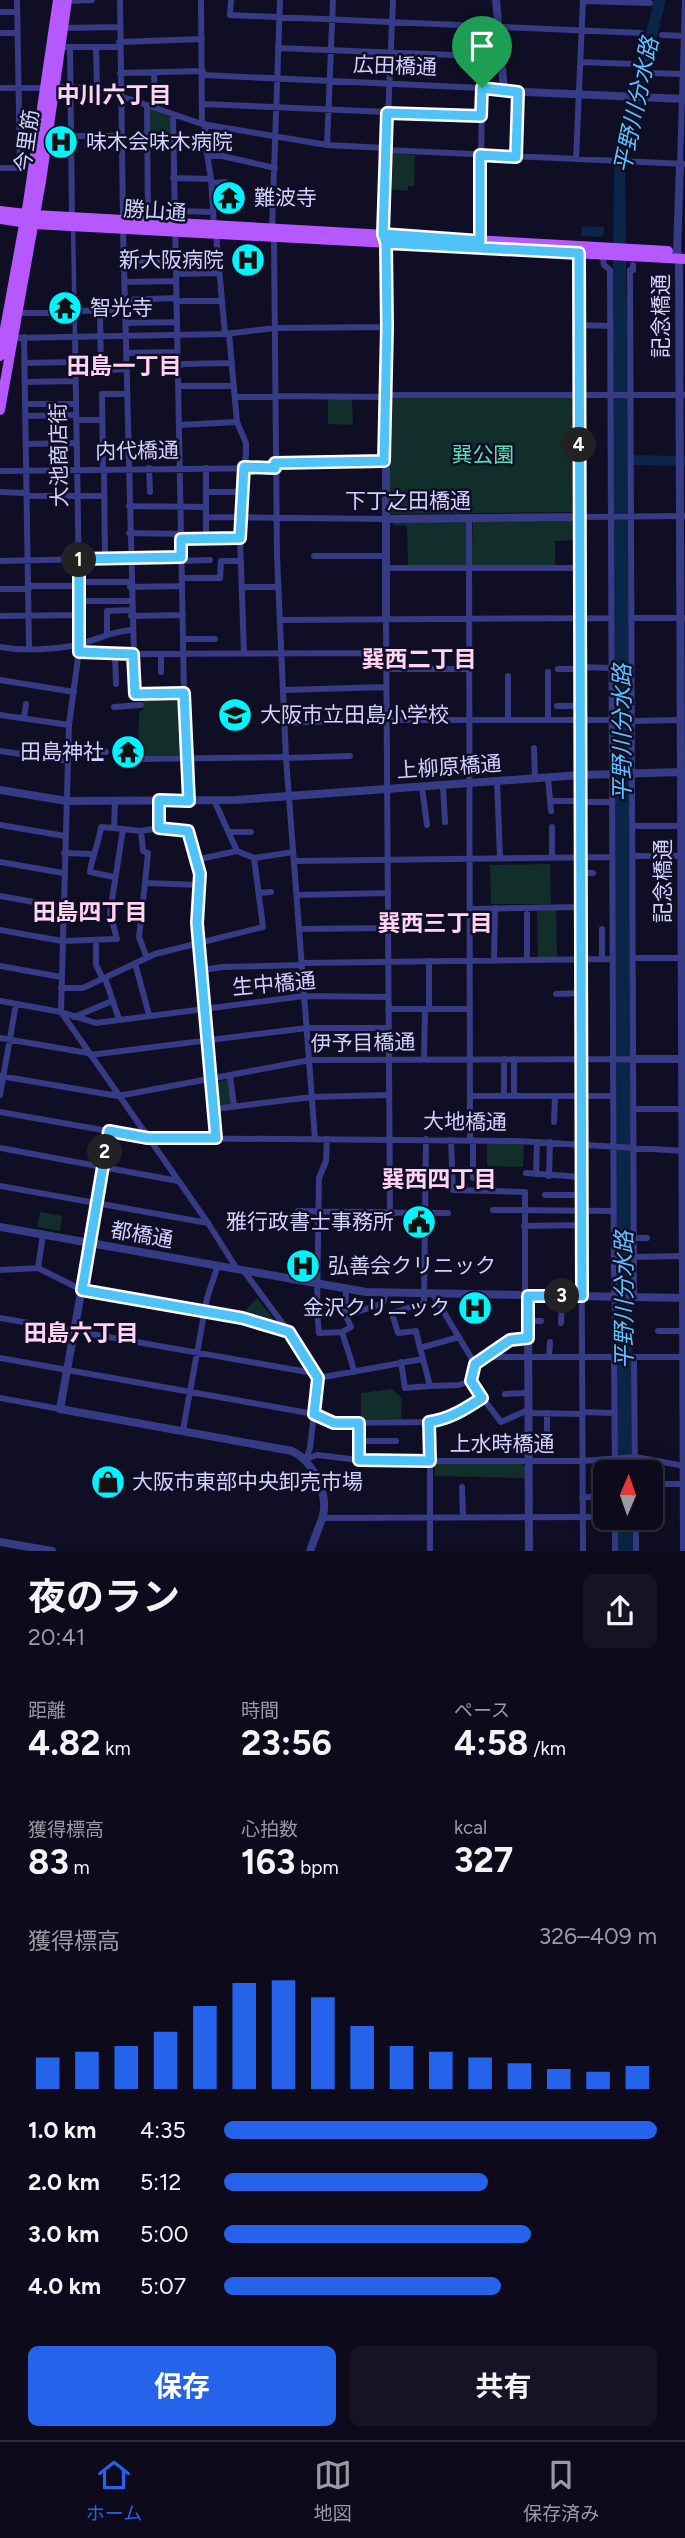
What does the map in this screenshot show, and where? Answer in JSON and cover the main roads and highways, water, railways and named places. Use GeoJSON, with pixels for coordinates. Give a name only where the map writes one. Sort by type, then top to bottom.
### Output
{"type":"FeatureCollection","features":[{"type":"Feature","properties":{"kind":"main road","name":"今里筋"},"geometry":{"type":"LineString","coordinates":[[0,410],[5,339],[16,313],[50,87],[58,0]]}},
{"type":"Feature","properties":{"kind":"main road","name":"今里筋"},"geometry":{"type":"LineString","coordinates":[[50,87],[65,47],[63,28],[67,0]]}},
{"type":"Feature","properties":{"kind":"main road","name":"勝山通"},"geometry":{"type":"LineString","coordinates":[[0,211],[30,219]]}},
{"type":"Feature","properties":{"kind":"main road","name":"勝山通"},"geometry":{"type":"LineString","coordinates":[[0,219],[384,239],[579,253],[609,252]]}},
{"type":"Feature","properties":{"kind":"main road","name":"今里筋"},"geometry":{"type":"LineString","coordinates":[[0,356],[30,219]]}},
{"type":"Feature","properties":{"kind":"main road","name":"勝山通"},"geometry":{"type":"LineString","coordinates":[[123,224],[148,221],[176,228]]}},
{"type":"Feature","properties":{"kind":"main road","name":"勝山通"},"geometry":{"type":"LineString","coordinates":[[384,239],[480,241],[629,256],[681,255]]}},
{"type":"Feature","properties":{"kind":"water","name":"平野川分水路"},"geometry":{"type":"Polygon","coordinates":[[[654,0],[666,0],[625,166],[633,1460],[617,1460],[611,420],[614,165],[654,0]]]}},
{"type":"Feature","properties":{"kind":"water"},"geometry":{"type":"Polygon","coordinates":[[[582,226],[604,227],[603,237],[581,236],[582,226]]]}},
{"type":"Feature","properties":{"kind":"water"},"geometry":{"type":"Polygon","coordinates":[[[617,1530],[633,1530],[633,1551],[618,1551],[617,1530]]]}},
{"type":"Feature","properties":{"kind":"waterway"},"geometry":{"type":"LineString","coordinates":[[620,460],[685,461]]}},
{"type":"Feature","properties":{"kind":"place","name":"味木会味木病院"},"geometry":{"type":"Point","coordinates":[61,142]}},
{"type":"Feature","properties":{"kind":"place","name":"難波寺"},"geometry":{"type":"Point","coordinates":[229,198]}},
{"type":"Feature","properties":{"kind":"place","name":"新大阪病院"},"geometry":{"type":"Point","coordinates":[248,260]}},
{"type":"Feature","properties":{"kind":"place","name":"智光寺"},"geometry":{"type":"Point","coordinates":[65,308]}},
{"type":"Feature","properties":{"kind":"place","name":"大阪市立田島小学校"},"geometry":{"type":"Point","coordinates":[235,715]}},
{"type":"Feature","properties":{"kind":"place","name":"田島神社"},"geometry":{"type":"Point","coordinates":[128,752]}},
{"type":"Feature","properties":{"kind":"place","name":"雅行政書士事務所"},"geometry":{"type":"Point","coordinates":[419,1222]}},
{"type":"Feature","properties":{"kind":"place","name":"弘善会クリニック"},"geometry":{"type":"Point","coordinates":[303,1266]}},
{"type":"Feature","properties":{"kind":"place","name":"金沢クリニック"},"geometry":{"type":"Point","coordinates":[475,1308]}},
{"type":"Feature","properties":{"kind":"place","name":"大阪市東部中央卸売市場"},"geometry":{"type":"Point","coordinates":[108,1482]}},
{"type":"Feature","properties":{"kind":"district","name":"中川六丁目"},"geometry":{"type":"Point","coordinates":[114,95]}},
{"type":"Feature","properties":{"kind":"district","name":"田島一丁目"},"geometry":{"type":"Point","coordinates":[124,366]}},
{"type":"Feature","properties":{"kind":"district","name":"巽西二丁目"},"geometry":{"type":"Point","coordinates":[419,659]}},
{"type":"Feature","properties":{"kind":"district","name":"田島四丁目"},"geometry":{"type":"Point","coordinates":[90,912]}},
{"type":"Feature","properties":{"kind":"district","name":"巽西三丁目"},"geometry":{"type":"Point","coordinates":[435,923]}},
{"type":"Feature","properties":{"kind":"district","name":"巽西四丁目"},"geometry":{"type":"Point","coordinates":[439,1179]}},
{"type":"Feature","properties":{"kind":"district","name":"田島六丁目"},"geometry":{"type":"Point","coordinates":[81,1333]}},
{"type":"Feature","properties":{"kind":"park label","name":"巽公園"},"geometry":{"type":"Point","coordinates":[483,455]}}]}
